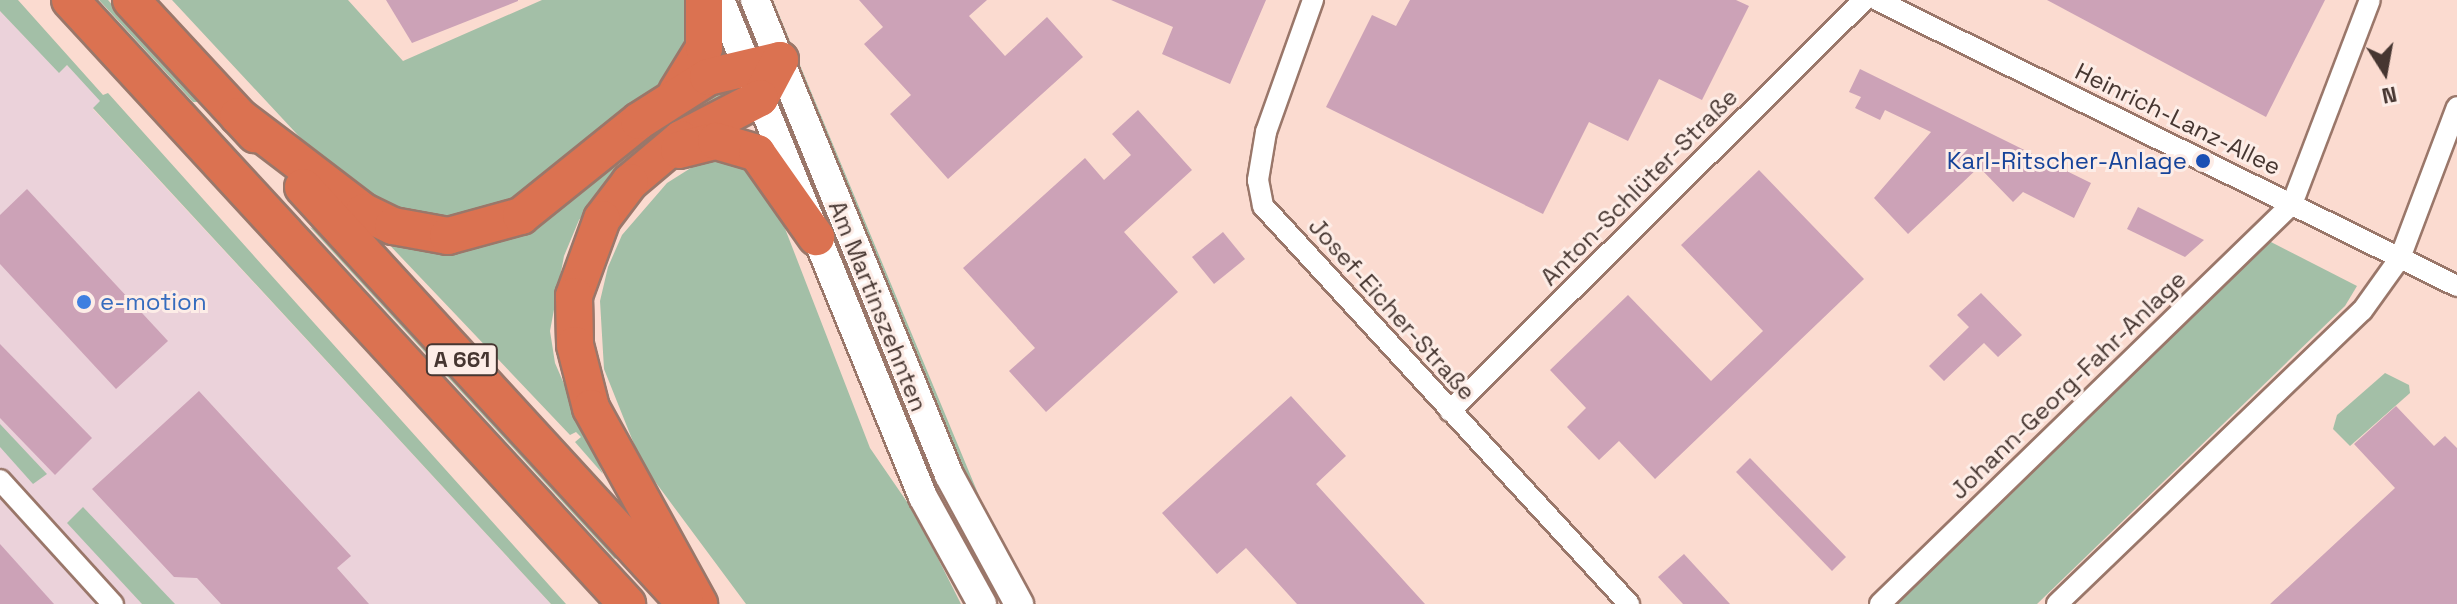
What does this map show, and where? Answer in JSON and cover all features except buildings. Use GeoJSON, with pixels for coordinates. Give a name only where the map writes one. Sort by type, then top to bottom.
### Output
{"type":"FeatureCollection","features":[{"type":"Feature","properties":{"kind":"highway","name":"A 661"},"geometry":{"type":"LineString","coordinates":[[70,0],[627,604]]}},
{"type":"Feature","properties":{"kind":"highway","name":"A 661"},"geometry":{"type":"LineString","coordinates":[[131,0],[686,604]]}},
{"type":"Feature","properties":{"kind":"highway","name":"A 661"},"geometry":{"type":"LineString","coordinates":[[674,96],[704,48],[704,0]]}},
{"type":"Feature","properties":{"kind":"highway","name":"A 661"},"geometry":{"type":"LineString","coordinates":[[238,116],[364,212],[393,226],[448,236],[521,216],[674,96],[763,61]]}},
{"type":"Feature","properties":{"kind":"highway"},"geometry":{"type":"LineString","coordinates":[[699,604],[606,443],[575,345],[574,296],[589,248],[614,202],[648,163],[760,98],[763,61]]}},
{"type":"Feature","properties":{"kind":"highway"},"geometry":{"type":"LineString","coordinates":[[648,163],[698,143],[744,146],[768,164],[816,237]]}},
{"type":"Feature","properties":{"kind":"main road","name":"Am Martinszehnten"},"geometry":{"type":"LineString","coordinates":[[720,0],[763,61],[949,475],[1019,604]]}},
{"type":"Feature","properties":{"kind":"main road","name":"Am Martinszehnten"},"geometry":{"type":"LineString","coordinates":[[755,0],[763,61]]}},
{"type":"Feature","properties":{"kind":"main road","name":"Am Martinszehnten"},"geometry":{"type":"LineString","coordinates":[[760,98],[923,497],[982,604]]}},
{"type":"Feature","properties":{"kind":"street","name":"Josef-Eicher-Straße"},"geometry":{"type":"LineString","coordinates":[[1313,0],[1266,132],[1258,180],[1263,206],[1629,604]]}},
{"type":"Feature","properties":{"kind":"street","name":"Anton-Schlüter-Straße"},"geometry":{"type":"LineString","coordinates":[[1450,411],[1864,0]]}},
{"type":"Feature","properties":{"kind":"street","name":"Heinrich-Lanz-Allee"},"geometry":{"type":"LineString","coordinates":[[1877,0],[2457,286]]}},
{"type":"Feature","properties":{"kind":"street"},"geometry":{"type":"LineString","coordinates":[[2292,204],[2370,0]]}},
{"type":"Feature","properties":{"kind":"street"},"geometry":{"type":"LineString","coordinates":[[2057,604],[2362,311],[2400,258],[2457,107]]}},
{"type":"Feature","properties":{"kind":"street","name":"Johann-Georg-Fahr-Anlage"},"geometry":{"type":"LineString","coordinates":[[1880,604],[2292,204]]}},
{"type":"Feature","properties":{"kind":"street"},"geometry":{"type":"LineString","coordinates":[[0,480],[113,604]]}},
{"type":"Feature","properties":{"kind":"shaded area"},"geometry":{"type":"Polygon","coordinates":[[[0,11],[59,72],[67,65],[101,101],[93,109],[551,604],[0,604],[0,11]]]}},
{"type":"Feature","properties":{"kind":"green space"},"geometry":{"type":"Polygon","coordinates":[[[0,0],[18,0],[103,95],[108,93],[566,604],[551,604],[93,108],[100,101],[67,65],[59,73],[0,11],[0,0]]]}},
{"type":"Feature","properties":{"kind":"green space"},"geometry":{"type":"Polygon","coordinates":[[[99,0],[108,0],[198,102],[193,102],[99,0]]]}},
{"type":"Feature","properties":{"kind":"green space"},"geometry":{"type":"Polygon","coordinates":[[[172,0],[348,0],[403,61],[542,0],[690,0],[689,49],[676,73],[524,200],[460,222],[394,213],[349,190],[172,0]]]}},
{"type":"Feature","properties":{"kind":"green space"},"geometry":{"type":"Polygon","coordinates":[[[766,0],[773,0],[992,527],[974,501],[766,0]]]}},
{"type":"Feature","properties":{"kind":"green space"},"geometry":{"type":"Polygon","coordinates":[[[733,85],[736,93],[689,115],[630,157],[579,220],[564,256],[550,331],[555,363],[603,474],[575,442],[581,437],[576,432],[570,435],[381,236],[442,246],[659,117],[733,85]]]}},
{"type":"Feature","properties":{"kind":"green space"},"geometry":{"type":"Polygon","coordinates":[[[730,158],[753,172],[779,213],[870,448],[916,515],[961,604],[746,604],[642,464],[604,369],[600,301],[608,267],[622,235],[667,183],[694,166],[693,160],[730,158]]]}},
{"type":"Feature","properties":{"kind":"green space"},"geometry":{"type":"Polygon","coordinates":[[[310,227],[320,232],[620,555],[615,559],[310,227]]]}},
{"type":"Feature","properties":{"kind":"green space"},"geometry":{"type":"Polygon","coordinates":[[[2269,241],[2357,286],[2345,306],[2037,604],[1892,604],[2269,241]]]}},
{"type":"Feature","properties":{"kind":"green space"},"geometry":{"type":"Polygon","coordinates":[[[2385,373],[2409,385],[2410,393],[2350,446],[2333,429],[2337,415],[2385,373]]]}},
{"type":"Feature","properties":{"kind":"green space"},"geometry":{"type":"Polygon","coordinates":[[[0,424],[47,474],[33,484],[0,447],[0,424]]]}},
{"type":"Feature","properties":{"kind":"green space"},"geometry":{"type":"Polygon","coordinates":[[[83,507],[175,604],[142,604],[67,523],[83,507]]]}},
{"type":"Feature","properties":{"kind":"place","name":"Karl-Ritscher-Anlage"},"geometry":{"type":"Point","coordinates":[2203,161]}},
{"type":"Feature","properties":{"kind":"place","name":"e-motion"},"geometry":{"type":"Point","coordinates":[84,302]}}]}
